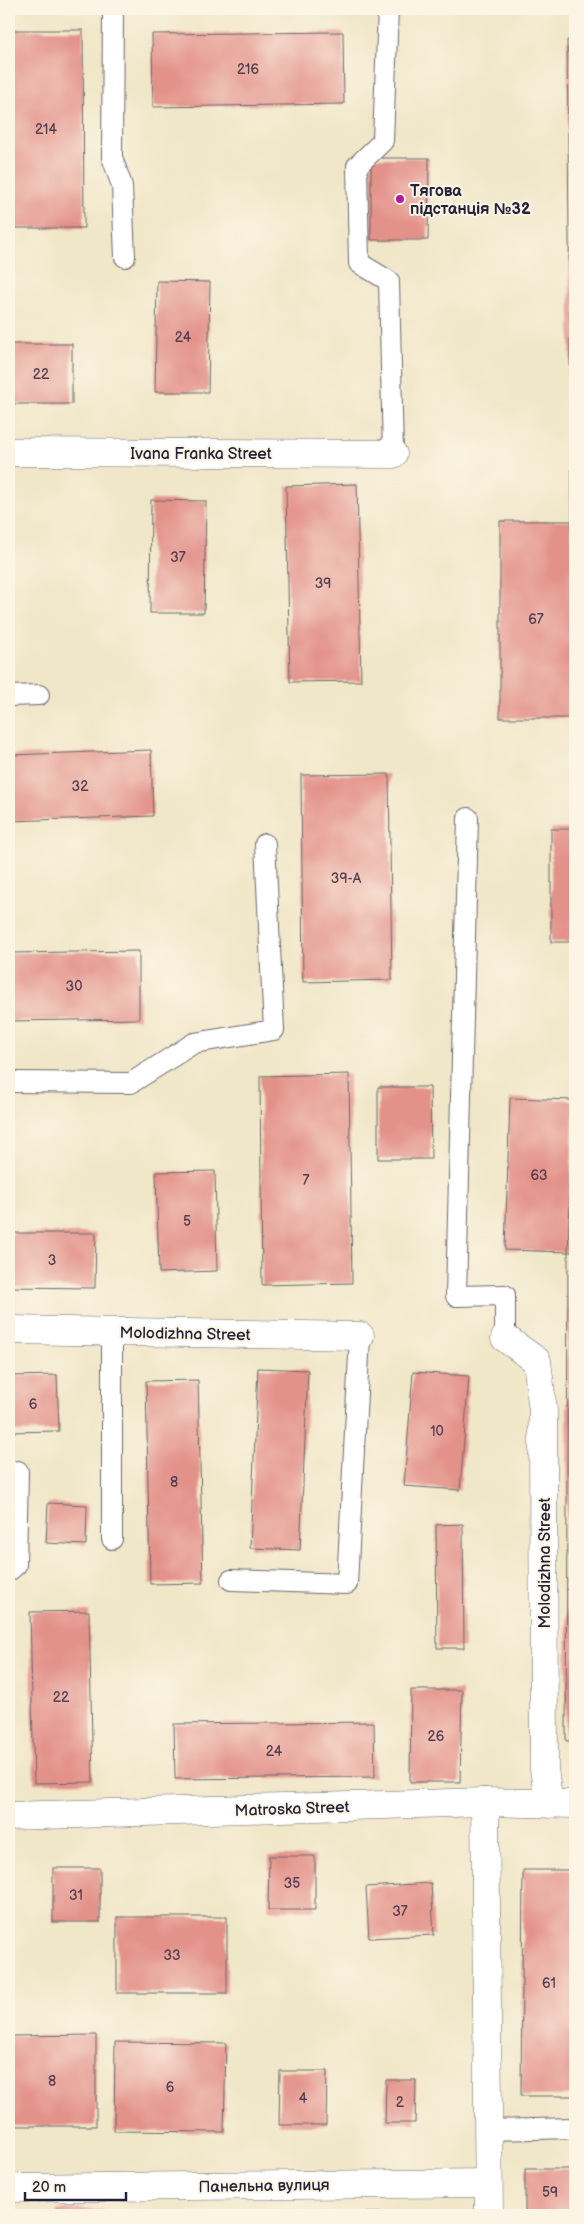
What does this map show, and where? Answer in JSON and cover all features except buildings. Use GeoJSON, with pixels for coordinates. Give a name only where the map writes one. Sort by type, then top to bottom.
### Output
{"type":"FeatureCollection","features":[{"type":"Feature","properties":{"kind":"street","name":"Ivana Franka Street"},"geometry":{"type":"LineString","coordinates":[[9,452],[393,454]]}},
{"type":"Feature","properties":{"kind":"street","name":"Molodizhna Street"},"geometry":{"type":"LineString","coordinates":[[9,1330],[360,1336]]}},
{"type":"Feature","properties":{"kind":"street","name":"Molodizhna Street"},"geometry":{"type":"LineString","coordinates":[[505,1338],[537,1361],[543,1411],[544,1769],[562,1804]]}},
{"type":"Feature","properties":{"kind":"street","name":"Matroska Street"},"geometry":{"type":"LineString","coordinates":[[9,1816],[485,1802],[562,1804]]}},
{"type":"Feature","properties":{"kind":"street"},"geometry":{"type":"LineString","coordinates":[[485,1802],[489,2215]]}},
{"type":"Feature","properties":{"kind":"street","name":"Панельна вулиця"},"geometry":{"type":"LineString","coordinates":[[9,2188],[488,2182]]}},
{"type":"Feature","properties":{"kind":"lane"},"geometry":{"type":"LineString","coordinates":[[113,9],[112,157],[122,186],[125,257]]}},
{"type":"Feature","properties":{"kind":"lane"},"geometry":{"type":"LineString","coordinates":[[388,9],[383,141],[357,166],[359,263],[388,281],[393,454]]}},
{"type":"Feature","properties":{"kind":"lane"},"geometry":{"type":"LineString","coordinates":[[9,696],[39,695]]}},
{"type":"Feature","properties":{"kind":"lane"},"geometry":{"type":"LineString","coordinates":[[468,818],[456,1296],[505,1295],[505,1338]]}},
{"type":"Feature","properties":{"kind":"lane"},"geometry":{"type":"LineString","coordinates":[[9,1082],[132,1083],[194,1043],[274,1030],[265,844]]}},
{"type":"Feature","properties":{"kind":"lane"},"geometry":{"type":"LineString","coordinates":[[112,1332],[112,1539]]}},
{"type":"Feature","properties":{"kind":"lane"},"geometry":{"type":"LineString","coordinates":[[232,1580],[347,1584],[360,1336]]}},
{"type":"Feature","properties":{"kind":"lane"},"geometry":{"type":"LineString","coordinates":[[9,1571],[16,1565],[18,1471]]}},
{"type":"Feature","properties":{"kind":"lane"},"geometry":{"type":"LineString","coordinates":[[488,2130],[575,2128]]}},
{"type":"Feature","properties":{"kind":"place","name":"Тягова пiдстанцiя №32"},"geometry":{"type":"Point","coordinates":[400,199]}}]}
